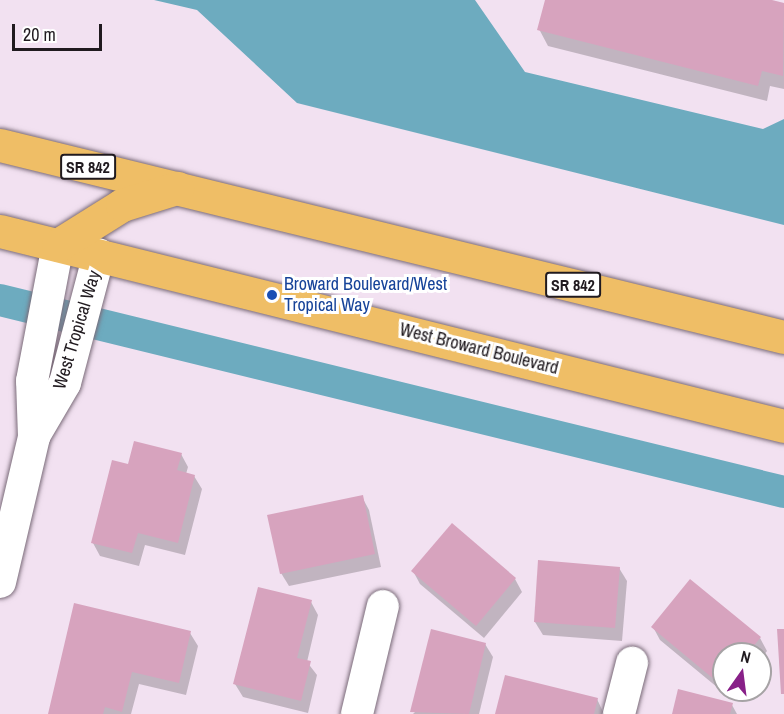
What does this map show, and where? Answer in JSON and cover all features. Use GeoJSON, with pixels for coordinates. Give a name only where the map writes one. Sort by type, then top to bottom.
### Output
{"type":"FeatureCollection","features":[{"type":"Feature","properties":{"kind":"main road","name":"SR 842"},"geometry":{"type":"LineString","coordinates":[[0,145],[784,337]]}},
{"type":"Feature","properties":{"kind":"main road"},"geometry":{"type":"LineString","coordinates":[[58,245],[122,205],[177,188]]}},
{"type":"Feature","properties":{"kind":"main road","name":"West Broward Boulevard"},"geometry":{"type":"LineString","coordinates":[[0,231],[784,426]]}},
{"type":"Feature","properties":{"kind":"street","name":"West Tropical Way"},"geometry":{"type":"LineString","coordinates":[[0,582],[34,437],[32,381],[45,297],[58,245]]}},
{"type":"Feature","properties":{"kind":"street","name":"West Tropical Way"},"geometry":{"type":"LineString","coordinates":[[34,437],[65,383],[99,254]]}},
{"type":"Feature","properties":{"kind":"street"},"geometry":{"type":"LineString","coordinates":[[357,714],[384,606]]}},
{"type":"Feature","properties":{"kind":"street"},"geometry":{"type":"LineString","coordinates":[[619,714],[632,663]]}},
{"type":"Feature","properties":{"kind":"water"},"geometry":{"type":"Polygon","coordinates":[[[154,0],[475,0],[525,72],[763,129],[784,119],[784,225],[297,103],[197,10],[154,0]]]}},
{"type":"Feature","properties":{"kind":"building"},"geometry":{"type":"Polygon","coordinates":[[[545,0],[772,0],[784,3],[783,76],[762,71],[758,86],[537,30],[545,0]]]}},
{"type":"Feature","properties":{"kind":"building"},"geometry":{"type":"Polygon","coordinates":[[[134,441],[182,453],[177,470],[195,475],[178,543],[138,533],[132,553],[91,543],[112,460],[128,464],[134,441]]]}},
{"type":"Feature","properties":{"kind":"building"},"geometry":{"type":"Polygon","coordinates":[[[363,495],[375,554],[280,574],[267,515],[363,495]]]}},
{"type":"Feature","properties":{"kind":"building"},"geometry":{"type":"Polygon","coordinates":[[[452,523],[516,578],[476,626],[411,571],[452,523]]]}},
{"type":"Feature","properties":{"kind":"building"},"geometry":{"type":"Polygon","coordinates":[[[538,560],[620,567],[615,628],[534,622],[538,560]]]}},
{"type":"Feature","properties":{"kind":"building"},"geometry":{"type":"Polygon","coordinates":[[[690,579],[761,637],[757,642],[712,642],[712,678],[651,627],[690,579]]]}},
{"type":"Feature","properties":{"kind":"building"},"geometry":{"type":"Polygon","coordinates":[[[258,587],[312,600],[297,658],[311,661],[301,701],[233,684],[258,587]]]}},
{"type":"Feature","properties":{"kind":"building"},"geometry":{"type":"Polygon","coordinates":[[[74,603],[191,631],[179,683],[132,672],[122,712],[105,707],[103,714],[48,714],[74,603]]]}},
{"type":"Feature","properties":{"kind":"building"},"geometry":{"type":"Polygon","coordinates":[[[431,629],[486,643],[469,714],[410,712],[431,629]]]}},
{"type":"Feature","properties":{"kind":"building"},"geometry":{"type":"Polygon","coordinates":[[[777,629],[784,629],[784,694],[781,694],[777,629]]]}},
{"type":"Feature","properties":{"kind":"building"},"geometry":{"type":"Polygon","coordinates":[[[505,675],[598,698],[594,714],[495,714],[505,675]]]}},
{"type":"Feature","properties":{"kind":"building"},"geometry":{"type":"Polygon","coordinates":[[[678,689],[712,698],[712,702],[733,703],[730,714],[672,714],[678,689]]]}},
{"type":"Feature","properties":{"kind":"waterway"},"geometry":{"type":"LineString","coordinates":[[0,300],[784,492]]}},
{"type":"Feature","properties":{"kind":"place","name":"Broward Boulevard/West Tropical Way"},"geometry":{"type":"Point","coordinates":[272,295]}}]}
